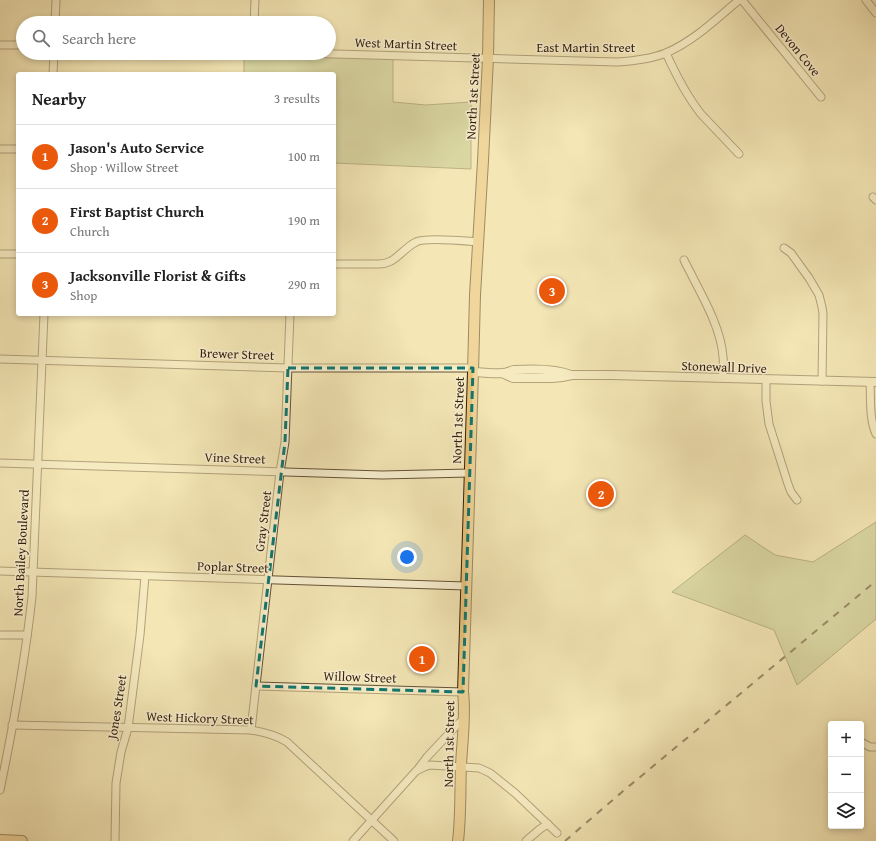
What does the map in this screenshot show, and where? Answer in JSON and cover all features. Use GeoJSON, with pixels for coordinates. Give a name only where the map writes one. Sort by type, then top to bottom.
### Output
{"type":"FeatureCollection","features":[{"type":"Feature","properties":{"kind":"main road","name":"North 1st Street"},"geometry":{"type":"LineString","coordinates":[[458,841],[464,719],[463,692],[475,295],[488,58],[489,0]]}},
{"type":"Feature","properties":{"kind":"main road"},"geometry":{"type":"LineString","coordinates":[[0,840],[22,841]]}},
{"type":"Feature","properties":{"kind":"street"},"geometry":{"type":"LineString","coordinates":[[55,16],[56,0]]}},
{"type":"Feature","properties":{"kind":"street"},"geometry":{"type":"LineString","coordinates":[[254,16],[255,0]]}},
{"type":"Feature","properties":{"kind":"street","name":"East Martin Street"},"geometry":{"type":"LineString","coordinates":[[488,58],[617,62],[645,59],[666,53],[681,45],[695,36],[739,0]]}},
{"type":"Feature","properties":{"kind":"street","name":"Devon Cove"},"geometry":{"type":"LineString","coordinates":[[742,0],[821,97]]}},
{"type":"Feature","properties":{"kind":"street"},"geometry":{"type":"LineString","coordinates":[[866,0],[876,13]]}},
{"type":"Feature","properties":{"kind":"street"},"geometry":{"type":"LineString","coordinates":[[0,44],[16,45]]}},
{"type":"Feature","properties":{"kind":"street"},"geometry":{"type":"LineString","coordinates":[[666,53],[674,72],[697,109],[739,154]]}},
{"type":"Feature","properties":{"kind":"street","name":"West Martin Street"},"geometry":{"type":"LineString","coordinates":[[336,54],[488,58]]}},
{"type":"Feature","properties":{"kind":"street"},"geometry":{"type":"LineString","coordinates":[[53,72],[54,60]]}},
{"type":"Feature","properties":{"kind":"street"},"geometry":{"type":"LineString","coordinates":[[0,149],[16,149]]}},
{"type":"Feature","properties":{"kind":"street"},"geometry":{"type":"LineString","coordinates":[[336,264],[386,263],[395,258],[407,247],[418,241],[432,240],[478,242]]}},
{"type":"Feature","properties":{"kind":"street"},"geometry":{"type":"LineString","coordinates":[[784,248],[791,253],[819,295],[823,314],[822,381]]}},
{"type":"Feature","properties":{"kind":"street"},"geometry":{"type":"LineString","coordinates":[[0,254],[16,254]]}},
{"type":"Feature","properties":{"kind":"street"},"geometry":{"type":"LineString","coordinates":[[684,260],[710,312],[718,333],[722,346],[723,357],[722,378]]}},
{"type":"Feature","properties":{"kind":"street","name":"North Bailey Boulevard"},"geometry":{"type":"LineString","coordinates":[[0,790],[27,635],[32,597],[44,316]]}},
{"type":"Feature","properties":{"kind":"street","name":"Gray Street"},"geometry":{"type":"LineString","coordinates":[[251,730],[280,472],[285,442],[290,316]]}},
{"type":"Feature","properties":{"kind":"street","name":"Brewer Street"},"geometry":{"type":"LineString","coordinates":[[0,359],[288,368],[473,370]]}},
{"type":"Feature","properties":{"kind":"street","name":"Stonewall Drive"},"geometry":{"type":"LineString","coordinates":[[473,370],[502,373],[513,378],[552,378],[572,375],[873,382]]}},
{"type":"Feature","properties":{"kind":"street"},"geometry":{"type":"LineString","coordinates":[[766,380],[766,402],[769,424],[788,484],[791,492],[797,500]]}},
{"type":"Feature","properties":{"kind":"street"},"geometry":{"type":"LineString","coordinates":[[873,382],[871,407],[876,434]]}},
{"type":"Feature","properties":{"kind":"street","name":"Vine Street"},"geometry":{"type":"LineString","coordinates":[[0,463],[382,475],[470,473]]}},
{"type":"Feature","properties":{"kind":"street","name":"Poplar Street"},"geometry":{"type":"LineString","coordinates":[[0,571],[466,586]]}},
{"type":"Feature","properties":{"kind":"street","name":"Jones Street"},"geometry":{"type":"LineString","coordinates":[[114,841],[116,783],[128,728],[140,635],[145,576]]}},
{"type":"Feature","properties":{"kind":"street"},"geometry":{"type":"LineString","coordinates":[[0,635],[27,635]]}},
{"type":"Feature","properties":{"kind":"street","name":"Willow Street"},"geometry":{"type":"LineString","coordinates":[[256,686],[463,692]]}},
{"type":"Feature","properties":{"kind":"street"},"geometry":{"type":"LineString","coordinates":[[353,841],[427,757],[464,719]]}},
{"type":"Feature","properties":{"kind":"street","name":"West Hickory Street"},"geometry":{"type":"LineString","coordinates":[[12,725],[251,730],[278,736],[287,742],[394,841]]}},
{"type":"Feature","properties":{"kind":"street"},"geometry":{"type":"LineString","coordinates":[[864,744],[870,747],[876,747]]}},
{"type":"Feature","properties":{"kind":"street"},"geometry":{"type":"LineString","coordinates":[[416,771],[430,765],[479,768],[490,773],[515,793],[557,833]]}},
{"type":"Feature","properties":{"kind":"street"},"geometry":{"type":"LineString","coordinates":[[526,841],[548,824]]}},
{"type":"Feature","properties":{"kind":"highlighted area"},"geometry":{"type":"Polygon","coordinates":[[[288,368],[473,368],[463,692],[256,686],[285,442],[288,368]]]}},
{"type":"Feature","properties":{"kind":"green space"},"geometry":{"type":"Polygon","coordinates":[[[336,54],[393,56],[393,102],[426,105],[471,102],[471,169],[336,163],[336,72],[244,72],[244,60],[336,60],[336,54]]]}},
{"type":"Feature","properties":{"kind":"green space"},"geometry":{"type":"Polygon","coordinates":[[[876,522],[876,619],[797,685],[774,630],[672,592],[745,535],[775,555],[813,562],[876,522]]]}},
{"type":"Feature","properties":{"kind":"railway"},"geometry":{"type":"LineString","coordinates":[[565,841],[876,581]]}},
{"type":"Feature","properties":{"kind":"place","name":"Jacksonville Florist & Gifts"},"geometry":{"type":"Point","coordinates":[552,291]}},
{"type":"Feature","properties":{"kind":"place","name":"First Baptist Church"},"geometry":{"type":"Point","coordinates":[601,494]}},
{"type":"Feature","properties":{"kind":"place","name":"Jason's Auto Service"},"geometry":{"type":"Point","coordinates":[422,659]}}]}
